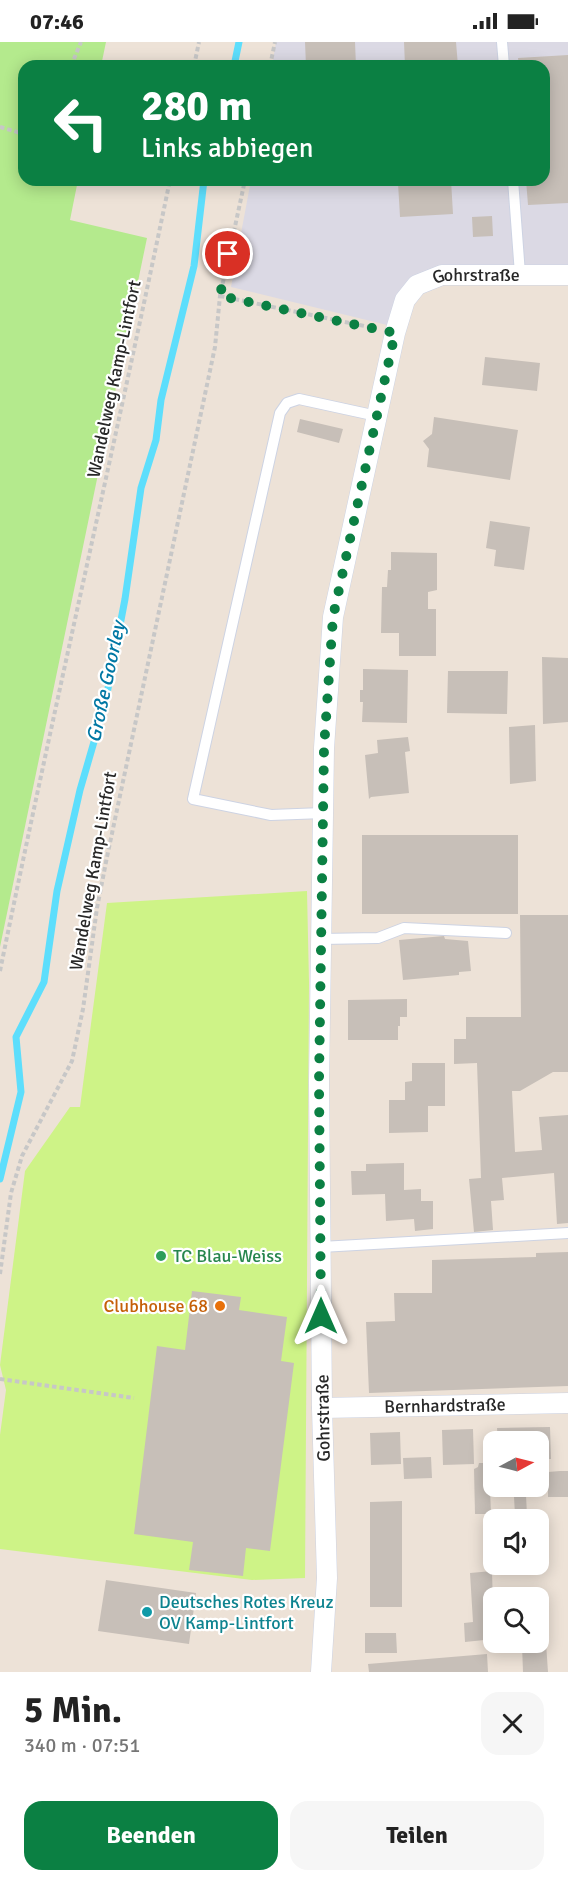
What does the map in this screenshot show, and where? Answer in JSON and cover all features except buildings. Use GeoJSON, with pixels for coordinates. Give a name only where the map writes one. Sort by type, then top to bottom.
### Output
{"type":"FeatureCollection","features":[{"type":"Feature","properties":{"kind":"street","name":"Gohrstraße"},"geometry":{"type":"LineString","coordinates":[[321,1672],[327,1578],[322,1408],[319,1082],[324,748],[333,617],[395,333],[405,300],[417,285],[442,275],[568,275]]}},
{"type":"Feature","properties":{"kind":"street","name":"Bernhardstraße"},"geometry":{"type":"LineString","coordinates":[[322,1408],[568,1403]]}},
{"type":"Feature","properties":{"kind":"lane"},"geometry":{"type":"LineString","coordinates":[[502,42],[504,60]]}},
{"type":"Feature","properties":{"kind":"lane"},"geometry":{"type":"LineString","coordinates":[[513,186],[520,274]]}},
{"type":"Feature","properties":{"kind":"lane"},"geometry":{"type":"LineString","coordinates":[[323,813],[271,814],[193,799],[280,413],[287,403],[299,399],[377,416]]}},
{"type":"Feature","properties":{"kind":"lane"},"geometry":{"type":"LineString","coordinates":[[321,939],[378,938],[404,928],[506,933]]}},
{"type":"Feature","properties":{"kind":"lane"},"geometry":{"type":"LineString","coordinates":[[321,1247],[568,1233]]}},
{"type":"Feature","properties":{"kind":"path"},"geometry":{"type":"LineString","coordinates":[[74,60],[81,42]]}},
{"type":"Feature","properties":{"kind":"path"},"geometry":{"type":"LineString","coordinates":[[195,60],[199,42]]}},
{"type":"Feature","properties":{"kind":"path"},"geometry":{"type":"LineString","coordinates":[[271,60],[275,42]]}},
{"type":"Feature","properties":{"kind":"path"},"geometry":{"type":"LineString","coordinates":[[0,127],[18,132]]}},
{"type":"Feature","properties":{"kind":"path","name":"Wandelweg Kamp-Lintfort"},"geometry":{"type":"LineString","coordinates":[[0,971],[33,811],[121,417],[169,186]]}},
{"type":"Feature","properties":{"kind":"path","name":"Wandelweg Kamp-Lintfort"},"geometry":{"type":"LineString","coordinates":[[0,1274],[11,1193],[22,1156],[72,1061],[83,1009],[106,857],[215,348],[220,296],[244,186]]}},
{"type":"Feature","properties":{"kind":"path"},"geometry":{"type":"LineString","coordinates":[[220,296],[395,333]]}},
{"type":"Feature","properties":{"kind":"path"},"geometry":{"type":"LineString","coordinates":[[0,1379],[134,1398]]}},
{"type":"Feature","properties":{"kind":"shaded area"},"geometry":{"type":"Polygon","coordinates":[[[276,42],[568,42],[568,274],[436,280],[387,325],[231,287],[250,186],[550,186],[550,60],[273,60],[276,42]]]}},
{"type":"Feature","properties":{"kind":"green space"},"geometry":{"type":"Polygon","coordinates":[[[0,42],[106,42],[102,60],[18,60],[18,186],[77,186],[70,220],[147,238],[0,947],[0,42]]]}},
{"type":"Feature","properties":{"kind":"green space","name":"TC Blau-Weiss"},"geometry":{"type":"Polygon","coordinates":[[[307,891],[309,983],[305,1578],[252,1580],[0,1549],[0,1435],[6,1390],[0,1365],[25,1171],[70,1107],[80,1107],[107,903],[307,891]]]}},
{"type":"Feature","properties":{"kind":"waterway","name":"Große Goorley"},"geometry":{"type":"LineString","coordinates":[[235,60],[239,42]]}},
{"type":"Feature","properties":{"kind":"waterway","name":"Große Goorley"},"geometry":{"type":"LineString","coordinates":[[0,1179],[21,1092],[16,1037],[44,982],[57,891],[80,790],[105,704],[125,599],[141,488],[156,440],[161,400],[194,266],[203,186]]}},
{"type":"Feature","properties":{"kind":"place","name":"TC Blau-Weiss"},"geometry":{"type":"Point","coordinates":[161,1256]}},
{"type":"Feature","properties":{"kind":"place","name":"Clubhouse 68"},"geometry":{"type":"Point","coordinates":[220,1306]}},
{"type":"Feature","properties":{"kind":"place","name":"Deutsches Rotes Kreuz OV Kamp-Lintfort"},"geometry":{"type":"Point","coordinates":[147,1612]}},
{"type":"Feature","properties":{"kind":"route"},"geometry":{"type":"LineString","coordinates":[[228,254],[220,296],[395,333],[333,617],[324,748],[319,1082],[321,1316]]}}]}
